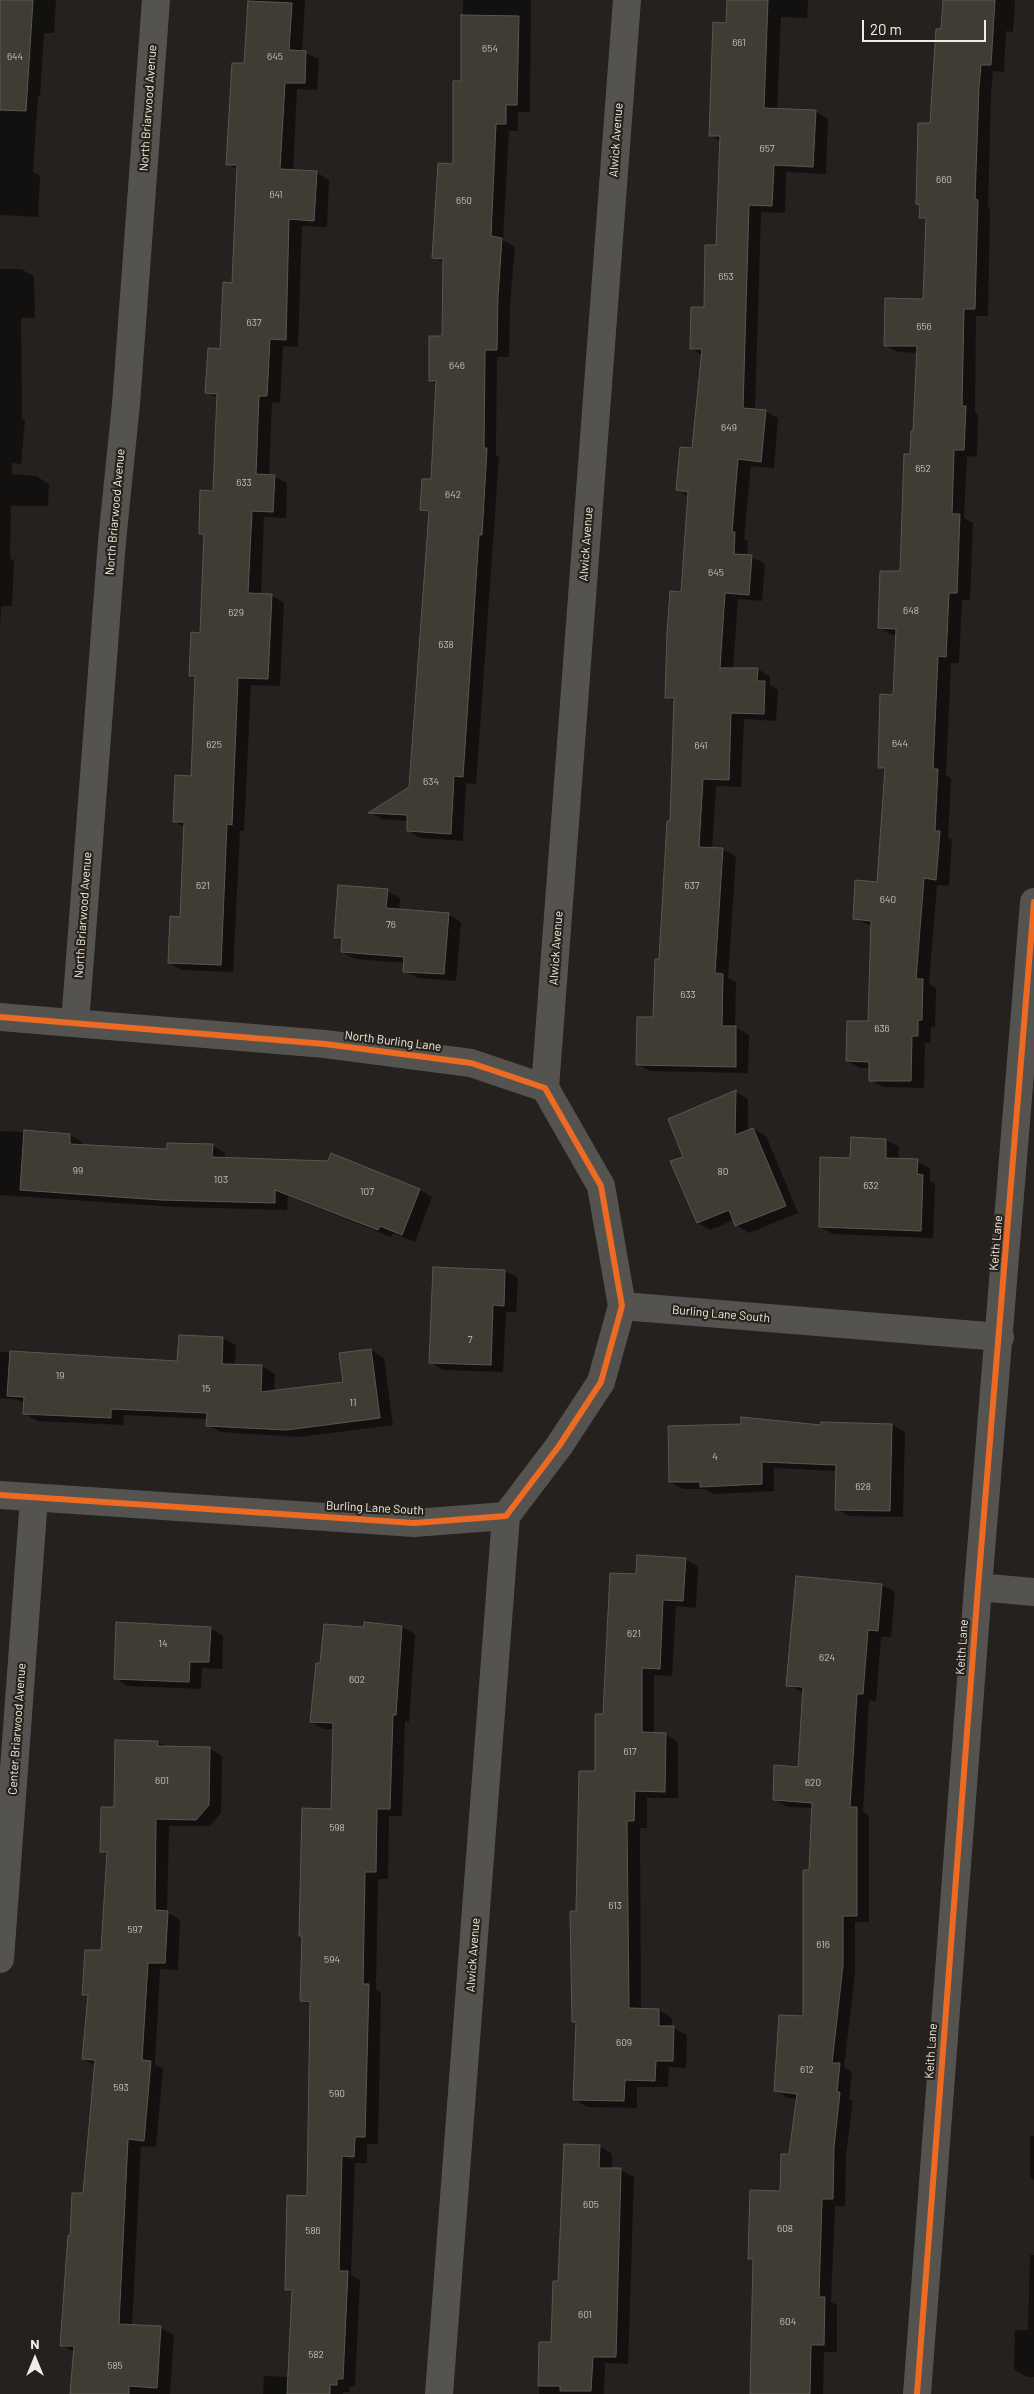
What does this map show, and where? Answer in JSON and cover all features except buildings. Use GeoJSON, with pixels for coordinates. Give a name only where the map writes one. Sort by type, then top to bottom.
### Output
{"type":"FeatureCollection","features":[{"type":"Feature","properties":{"kind":"street","name":"North Briarwood Avenue"},"geometry":{"type":"LineString","coordinates":[[75,1023],[112,541],[126,404],[156,0]]}},
{"type":"Feature","properties":{"kind":"street","name":"Alwick Avenue"},"geometry":{"type":"LineString","coordinates":[[545,1088],[627,0]]}},
{"type":"Feature","properties":{"kind":"street","name":"Keith Lane"},"geometry":{"type":"LineString","coordinates":[[917,2394],[978,1587],[1000,1337],[1034,902]]}},
{"type":"Feature","properties":{"kind":"street","name":"North Burling Lane"},"geometry":{"type":"LineString","coordinates":[[0,1017],[325,1044],[471,1063],[545,1088]]}},
{"type":"Feature","properties":{"kind":"street"},"geometry":{"type":"LineString","coordinates":[[506,1516],[559,1446],[602,1382],[622,1306],[601,1186],[545,1088]]}},
{"type":"Feature","properties":{"kind":"street","name":"Burling Lane South"},"geometry":{"type":"LineString","coordinates":[[622,1306],[1000,1337]]}},
{"type":"Feature","properties":{"kind":"street","name":"Burling Lane South"},"geometry":{"type":"LineString","coordinates":[[0,1495],[414,1523],[506,1516]]}},
{"type":"Feature","properties":{"kind":"street","name":"Center Briarwood Avenue"},"geometry":{"type":"LineString","coordinates":[[0,1959],[34,1498]]}},
{"type":"Feature","properties":{"kind":"street","name":"Alwick Avenue"},"geometry":{"type":"LineString","coordinates":[[440,2394],[506,1516]]}},
{"type":"Feature","properties":{"kind":"street"},"geometry":{"type":"LineString","coordinates":[[978,1587],[1034,1592]]}},
{"type":"Feature","properties":{"kind":"cycle path"},"geometry":{"type":"LineString","coordinates":[[917,2394],[978,1587],[1034,902]]}},
{"type":"Feature","properties":{"kind":"cycle path"},"geometry":{"type":"LineString","coordinates":[[0,1017],[325,1044],[471,1063],[545,1088],[601,1186],[622,1306],[601,1382],[559,1446],[506,1516],[414,1523],[0,1495]]}}]}
